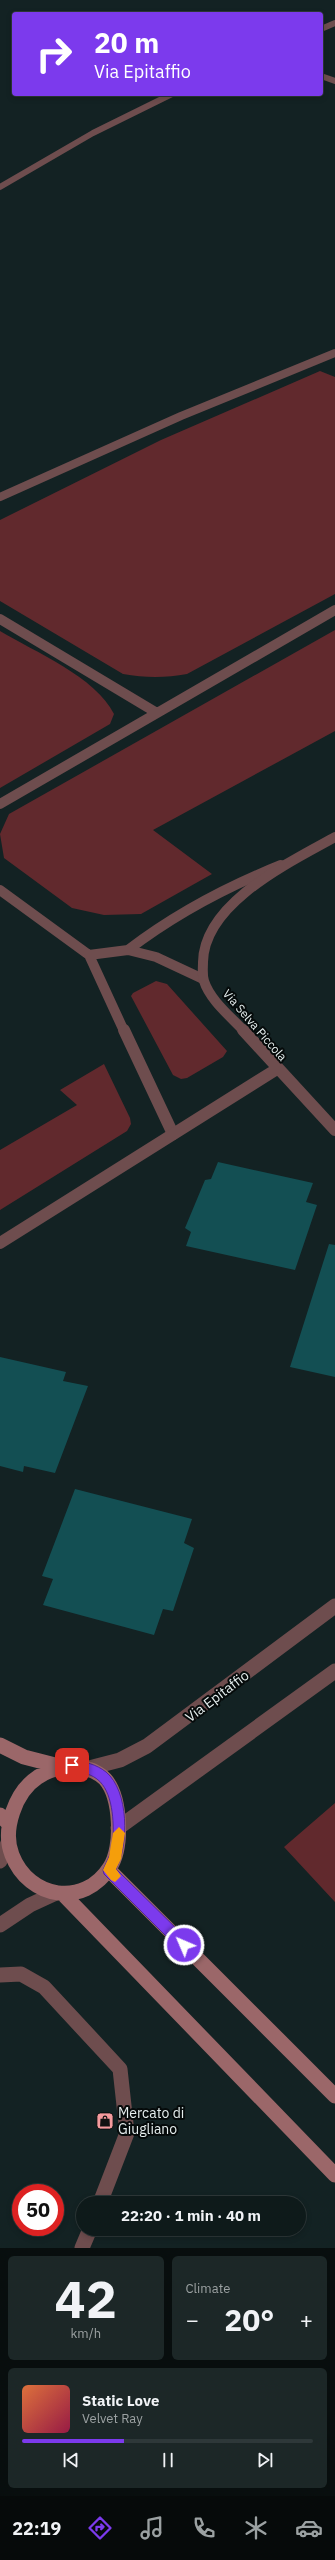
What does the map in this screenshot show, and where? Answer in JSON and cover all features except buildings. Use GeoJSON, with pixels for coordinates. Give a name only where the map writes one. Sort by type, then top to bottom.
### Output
{"type":"FeatureCollection","features":[{"type":"Feature","properties":{"kind":"main road"},"geometry":{"type":"LineString","coordinates":[[0,1745],[24,1757],[59,1766]]}},
{"type":"Feature","properties":{"kind":"main road","name":"Via Epitaffio"},"geometry":{"type":"LineString","coordinates":[[72,1765],[89,1768],[102,1776],[110,1786],[116,1799],[119,1841],[115,1859],[109,1870],[86,1888],[60,1894],[48,1892],[30,1882],[17,1869],[8,1843],[4,1819],[28,1784],[54,1767],[72,1765]]}},
{"type":"Feature","properties":{"kind":"main road"},"geometry":{"type":"LineString","coordinates":[[109,1870],[335,2096]]}},
{"type":"Feature","properties":{"kind":"main road"},"geometry":{"type":"LineString","coordinates":[[60,1894],[335,2175]]}},
{"type":"Feature","properties":{"kind":"street"},"geometry":{"type":"LineString","coordinates":[[323,28],[335,23]]}},
{"type":"Feature","properties":{"kind":"street"},"geometry":{"type":"LineString","coordinates":[[323,77],[335,81]]}},
{"type":"Feature","properties":{"kind":"street"},"geometry":{"type":"LineString","coordinates":[[0,187],[93,133],[168,96]]}},
{"type":"Feature","properties":{"kind":"street"},"geometry":{"type":"LineString","coordinates":[[0,497],[181,416],[335,353]]}},
{"type":"Feature","properties":{"kind":"street"},"geometry":{"type":"LineString","coordinates":[[0,804],[335,610]]}},
{"type":"Feature","properties":{"kind":"street"},"geometry":{"type":"LineString","coordinates":[[0,619],[157,713]]}},
{"type":"Feature","properties":{"kind":"street","name":"Via Selva Piccola"},"geometry":{"type":"LineString","coordinates":[[335,837],[246,892],[219,920],[206,944],[203,960],[203,979],[213,997],[277,1069],[335,1130]]}},
{"type":"Feature","properties":{"kind":"street"},"geometry":{"type":"LineString","coordinates":[[128,950],[144,937],[209,898],[242,881],[299,858]]}},
{"type":"Feature","properties":{"kind":"street"},"geometry":{"type":"LineString","coordinates":[[0,890],[89,955],[173,1134]]}},
{"type":"Feature","properties":{"kind":"street"},"geometry":{"type":"LineString","coordinates":[[89,955],[128,950],[156,957],[203,979]]}},
{"type":"Feature","properties":{"kind":"street"},"geometry":{"type":"LineString","coordinates":[[0,1243],[277,1069]]}},
{"type":"Feature","properties":{"kind":"street","name":"Via Epitaffio"},"geometry":{"type":"LineString","coordinates":[[89,1768],[120,1760],[147,1746],[335,1606]]}},
{"type":"Feature","properties":{"kind":"street"},"geometry":{"type":"LineString","coordinates":[[118,1828],[335,1671]]}},
{"type":"Feature","properties":{"kind":"street","name":"Via Epitaffio"},"geometry":{"type":"LineString","coordinates":[[0,1861],[8,1843]]}},
{"type":"Feature","properties":{"kind":"street","name":"Via Epitaffio"},"geometry":{"type":"LineString","coordinates":[[0,1925],[30,1905],[60,1894]]}},
{"type":"Feature","properties":{"kind":"street"},"geometry":{"type":"LineString","coordinates":[[0,1975],[21,1974],[44,1987],[120,2069],[127,2133],[103,2196]]}},
{"type":"Feature","properties":{"kind":"street"},"geometry":{"type":"LineString","coordinates":[[82,2248],[87,2236]]}},
{"type":"Feature","properties":{"kind":"shaded area"},"geometry":{"type":"Polygon","coordinates":[[[320,371],[335,377],[335,594],[187,674],[155,677],[123,674],[0,601],[0,520],[161,440],[320,371]]]}},
{"type":"Feature","properties":{"kind":"shaded area"},"geometry":{"type":"Polygon","coordinates":[[[335,630],[335,731],[153,830],[212,874],[141,914],[104,915],[72,908],[4,858],[0,834],[9,814],[335,630]]]}},
{"type":"Feature","properties":{"kind":"shaded area"},"geometry":{"type":"Polygon","coordinates":[[[0,631],[63,666],[79,677],[94,688],[114,714],[110,724],[0,788],[0,631]]]}},
{"type":"Feature","properties":{"kind":"shaded area"},"geometry":{"type":"Polygon","coordinates":[[[156,981],[167,984],[227,1051],[223,1057],[187,1078],[181,1079],[173,1075],[131,996],[133,993],[156,981]]]}},
{"type":"Feature","properties":{"kind":"shaded area"},"geometry":{"type":"Polygon","coordinates":[[[104,1064],[130,1118],[131,1124],[127,1131],[0,1210],[0,1150],[77,1105],[60,1090],[104,1064]]]}},
{"type":"Feature","properties":{"kind":"shaded area"},"geometry":{"type":"Polygon","coordinates":[[[335,1803],[335,1902],[284,1847],[335,1803]]]}},
{"type":"Feature","properties":{"kind":"slow traffic"},"geometry":{"type":"LineString","coordinates":[[115,1876],[109,1870],[115,1859],[119,1841],[119,1833]]}},
{"type":"Feature","properties":{"kind":"place","name":"Mercato di Giugliano"},"geometry":{"type":"Point","coordinates":[105,2121]}},
{"type":"Feature","properties":{"kind":"route"},"geometry":{"type":"LineString","coordinates":[[72,1765],[89,1768],[102,1776],[110,1786],[116,1799],[119,1841],[115,1859],[109,1870],[184,1945]]}}]}
